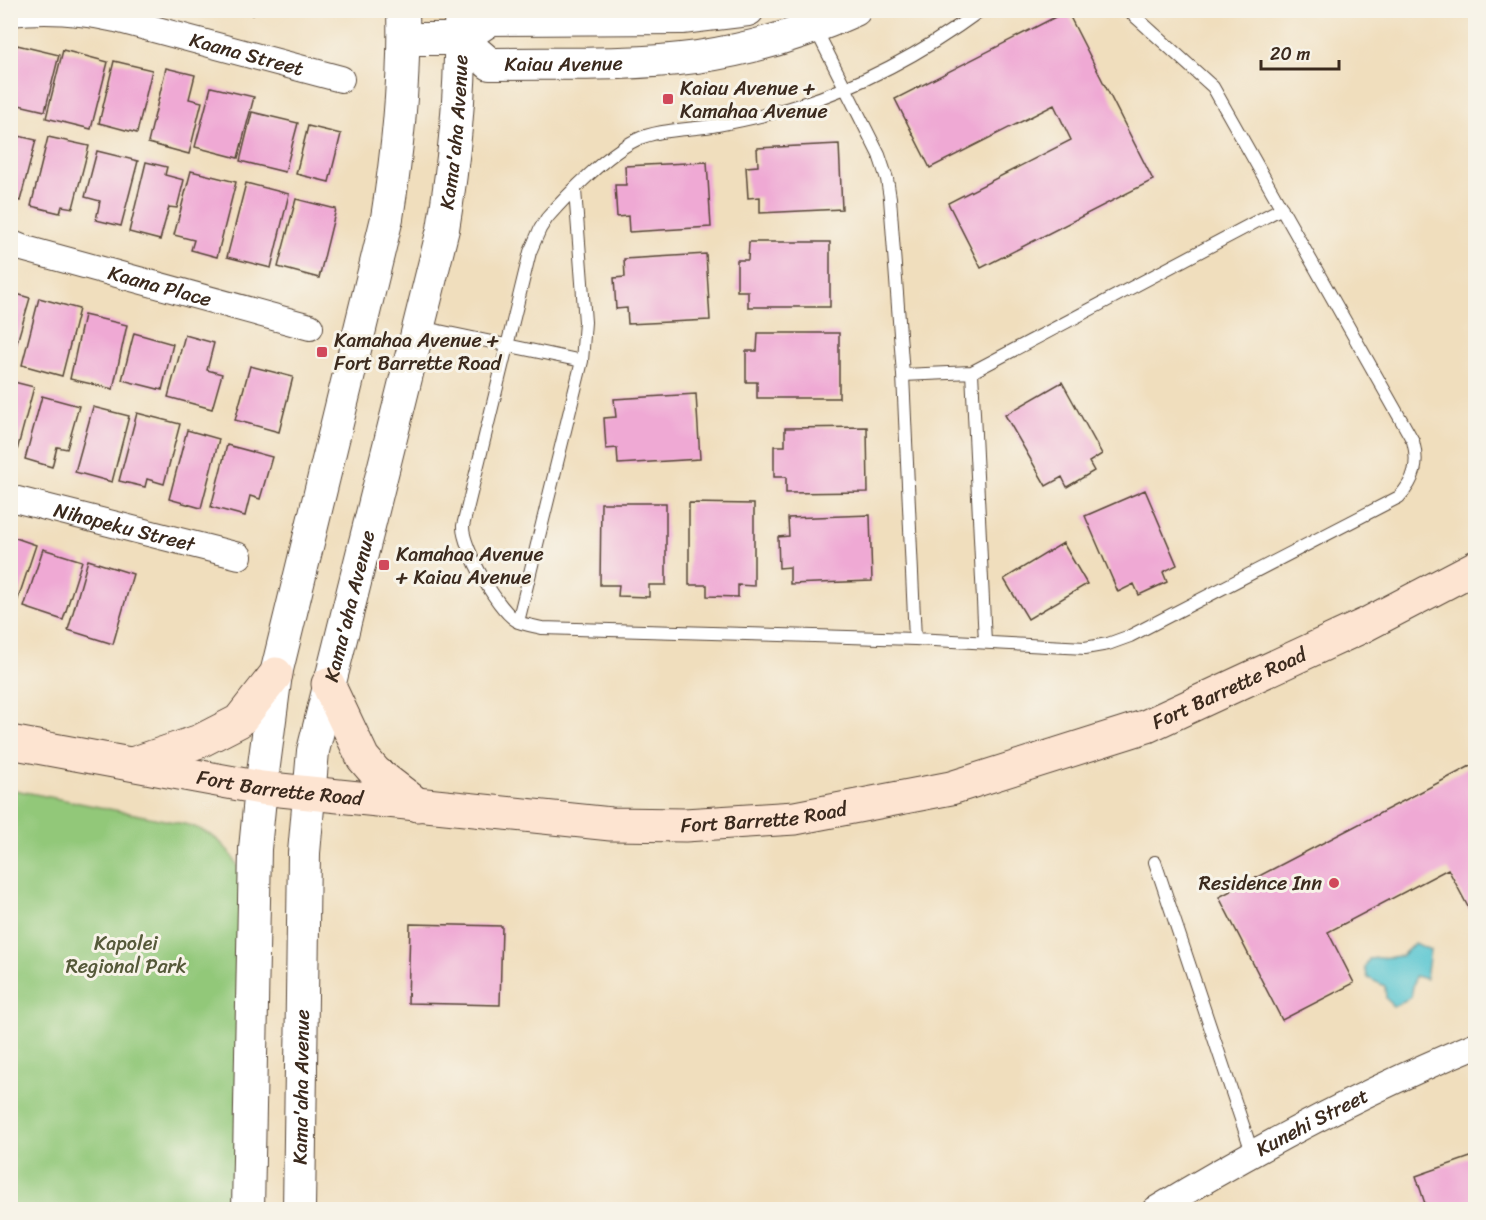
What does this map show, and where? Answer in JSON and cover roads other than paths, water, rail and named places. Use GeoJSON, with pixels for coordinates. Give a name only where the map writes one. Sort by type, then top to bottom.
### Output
{"type":"FeatureCollection","features":[{"type":"Feature","properties":{"kind":"main road","name":"Fort Barrette Road"},"geometry":{"type":"LineString","coordinates":[[10,742],[261,788],[610,824],[685,825],[795,818],[951,788],[1147,726],[1365,625],[1476,567]]}},
{"type":"Feature","properties":{"kind":"main road"},"geometry":{"type":"LineString","coordinates":[[133,764],[200,741],[239,721],[276,674]]}},
{"type":"Feature","properties":{"kind":"main road"},"geometry":{"type":"LineString","coordinates":[[328,684],[363,758],[375,772],[418,805]]}},
{"type":"Feature","properties":{"kind":"street"},"geometry":{"type":"LineString","coordinates":[[248,1209],[255,849],[261,788],[276,674],[387,218],[402,99],[403,25],[460,25],[491,19],[682,18],[748,10]]}},
{"type":"Feature","properties":{"kind":"street","name":"Kaiau Avenue"},"geometry":{"type":"LineString","coordinates":[[460,25],[490,64],[653,61],[697,57],[741,49],[786,37],[811,19],[855,10]]}},
{"type":"Feature","properties":{"kind":"street","name":"Kaana Street"},"geometry":{"type":"LineString","coordinates":[[10,13],[58,11],[88,13],[341,78]]}},
{"type":"Feature","properties":{"kind":"street","name":"Kama'aha Avenue"},"geometry":{"type":"LineString","coordinates":[[299,1209],[304,854],[313,751],[443,229],[453,166],[459,102],[460,25]]}},
{"type":"Feature","properties":{"kind":"street","name":"Kaana Place"},"geometry":{"type":"LineString","coordinates":[[10,243],[310,327]]}},
{"type":"Feature","properties":{"kind":"street","name":"Nihopeku Street"},"geometry":{"type":"LineString","coordinates":[[10,498],[239,556]]}},
{"type":"Feature","properties":{"kind":"street","name":"Kunehi Street"},"geometry":{"type":"LineString","coordinates":[[1155,1209],[1312,1120],[1388,1082],[1476,1045]]}},
{"type":"Feature","properties":{"kind":"lane"},"geometry":{"type":"LineString","coordinates":[[981,10],[955,30],[914,54],[845,88],[754,118],[638,139],[617,151],[547,218],[534,240],[463,534],[465,544],[501,608],[518,622],[542,628],[915,639],[1085,648],[1108,644],[1130,636],[1399,497],[1413,477],[1416,465],[1413,441],[1213,87],[1128,10]]}},
{"type":"Feature","properties":{"kind":"lane"},"geometry":{"type":"LineString","coordinates":[[811,19],[879,155],[887,179],[903,375],[915,639]]}},
{"type":"Feature","properties":{"kind":"lane"},"geometry":{"type":"LineString","coordinates":[[518,622],[582,361],[585,315],[575,190]]}},
{"type":"Feature","properties":{"kind":"lane"},"geometry":{"type":"LineString","coordinates":[[903,375],[972,372],[1282,208]]}},
{"type":"Feature","properties":{"kind":"lane"},"geometry":{"type":"LineString","coordinates":[[420,327],[582,361]]}},
{"type":"Feature","properties":{"kind":"lane"},"geometry":{"type":"LineString","coordinates":[[972,372],[985,642]]}},
{"type":"Feature","properties":{"kind":"lane"},"geometry":{"type":"LineString","coordinates":[[1155,862],[1252,1152]]}},
{"type":"Feature","properties":{"kind":"water"},"geometry":{"type":"Polygon","coordinates":[[[1415,943],[1430,950],[1426,979],[1415,976],[1411,997],[1393,1007],[1386,998],[1385,986],[1368,978],[1365,968],[1369,959],[1401,956],[1415,943]]]}},
{"type":"Feature","properties":{"kind":"place","name":"Kaiau Avenue + Kamahaa Avenue"},"geometry":{"type":"Point","coordinates":[668,99]}},
{"type":"Feature","properties":{"kind":"place","name":"Kamahaa Avenue + Fort Barrette Road"},"geometry":{"type":"Point","coordinates":[322,352]}},
{"type":"Feature","properties":{"kind":"place","name":"Kamahaa Avenue + Kaiau Avenue"},"geometry":{"type":"Point","coordinates":[384,565]}},
{"type":"Feature","properties":{"kind":"place","name":"Residence Inn"},"geometry":{"type":"Point","coordinates":[1334,883]}},
{"type":"Feature","properties":{"kind":"park label","name":"Kapolei Regional Park"},"geometry":{"type":"Point","coordinates":[126,954]}}]}
